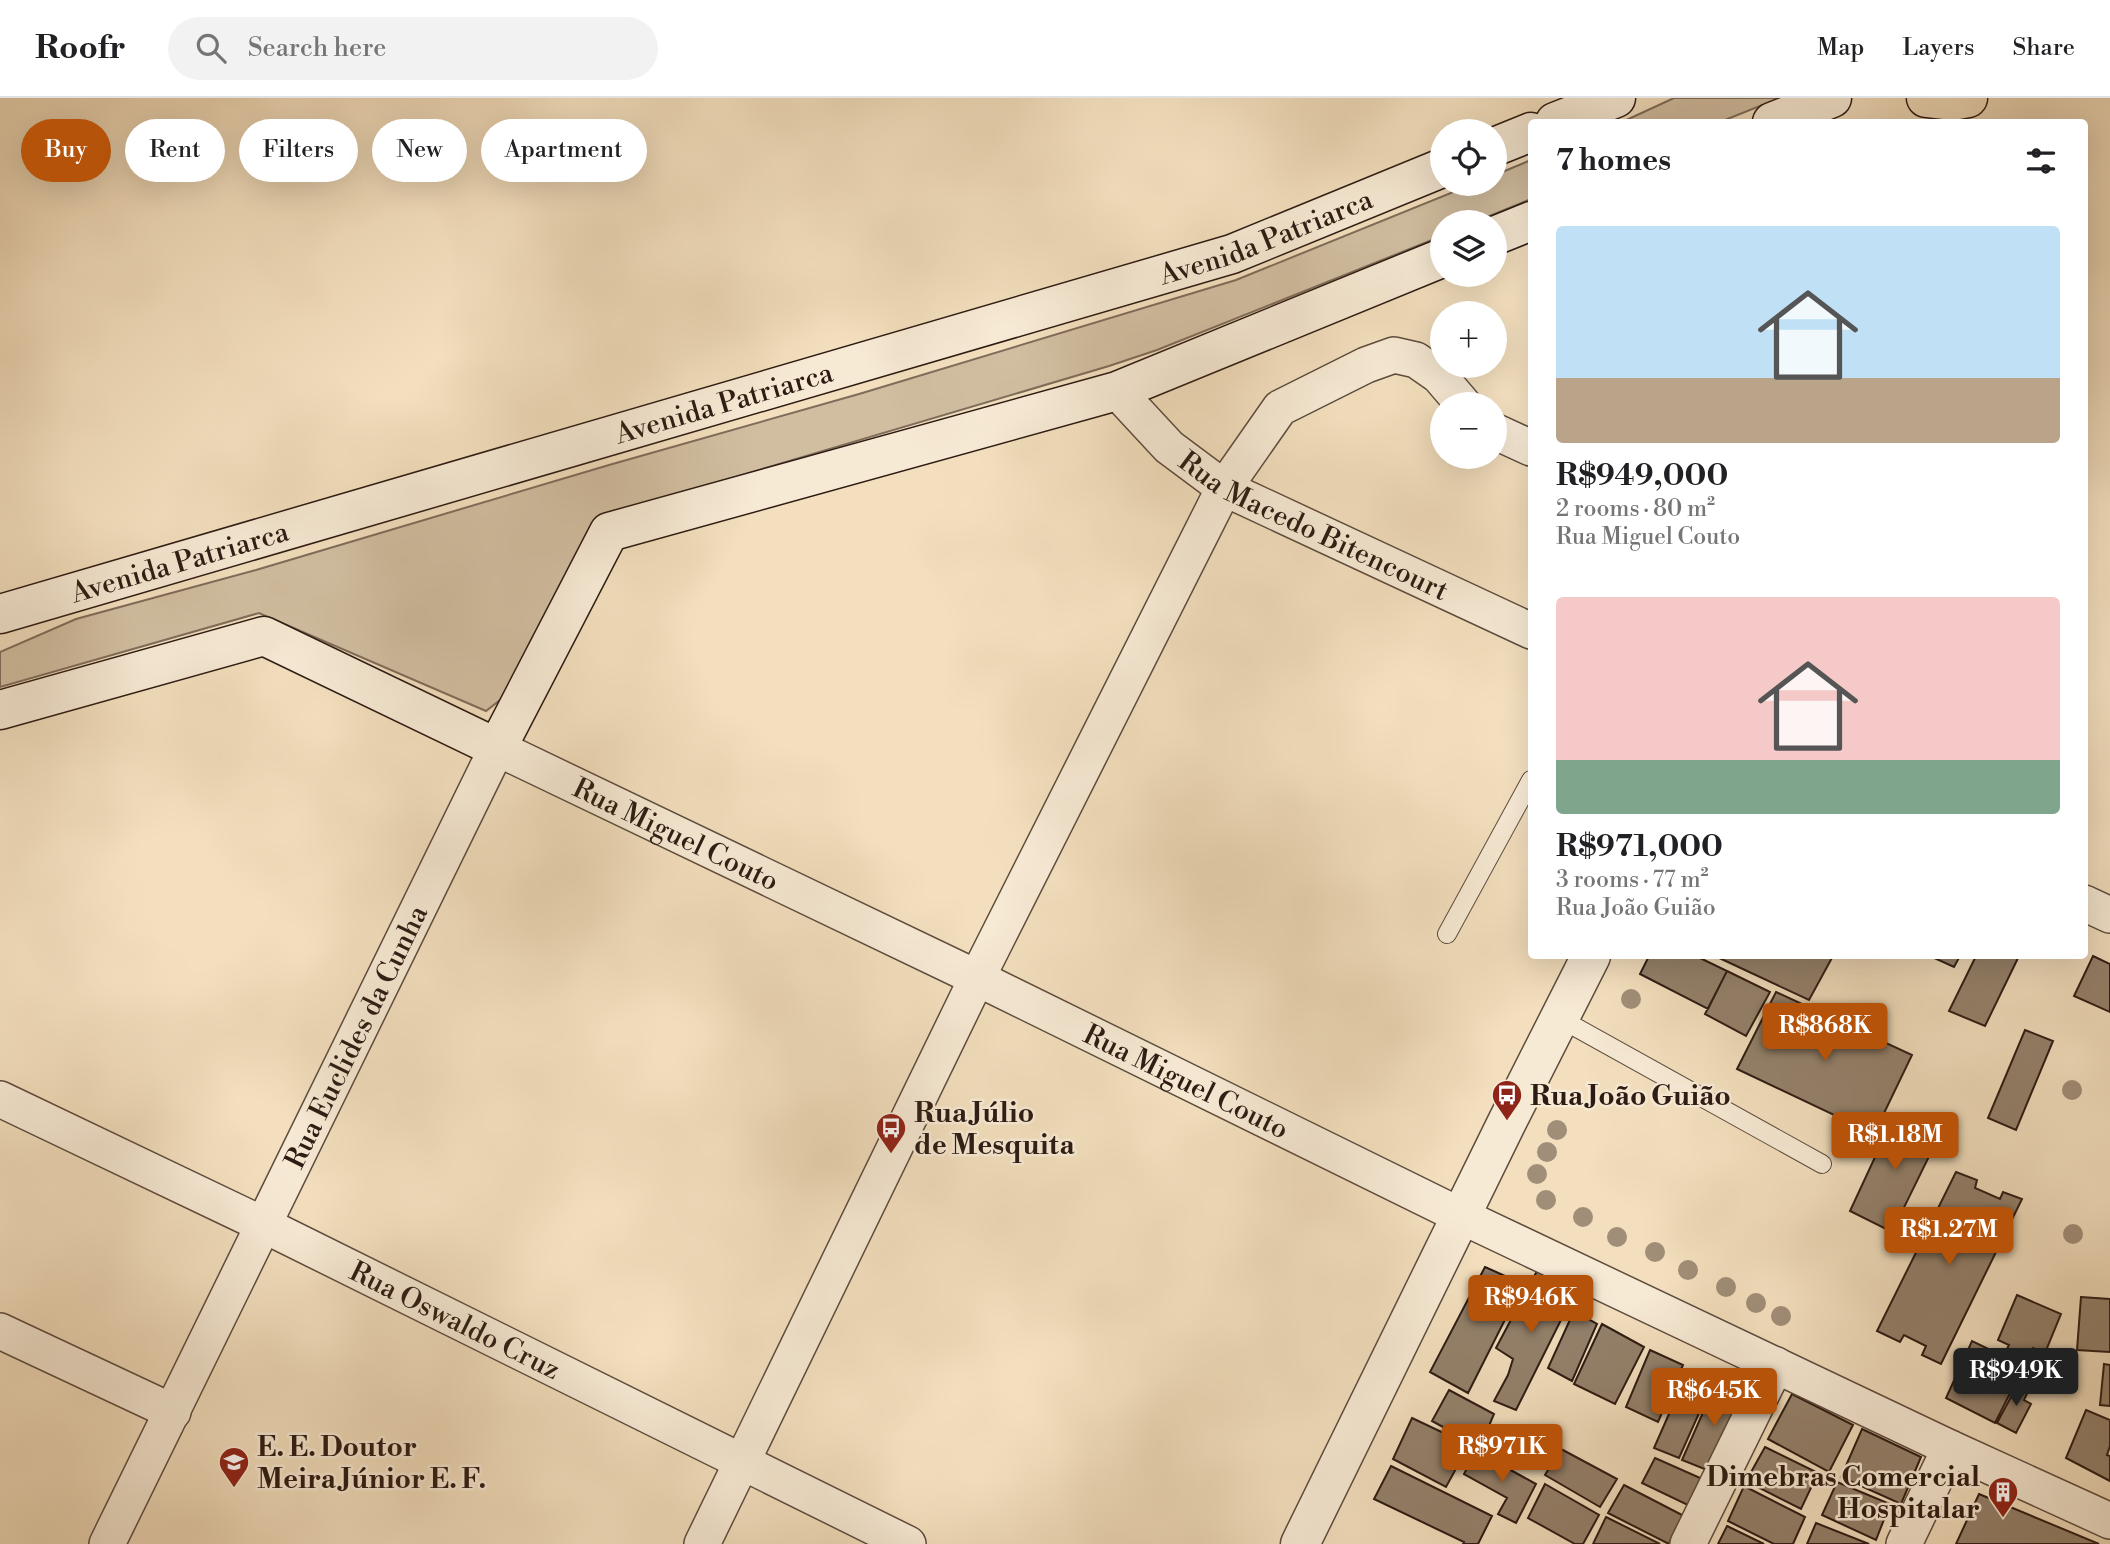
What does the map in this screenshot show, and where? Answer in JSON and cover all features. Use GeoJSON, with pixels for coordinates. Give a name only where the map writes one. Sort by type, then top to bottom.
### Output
{"type":"FeatureCollection","features":[{"type":"Feature","properties":{"kind":"main road"},"geometry":{"type":"LineString","coordinates":[[1563,119],[1616,98]]}},
{"type":"Feature","properties":{"kind":"main road"},"geometry":{"type":"LineString","coordinates":[[1780,119],[1832,98]]}},
{"type":"Feature","properties":{"kind":"main road"},"geometry":{"type":"LineString","coordinates":[[1507,142],[1528,133]]}},
{"type":"Feature","properties":{"kind":"main road","name":"Avenida Patriarca"},"geometry":{"type":"LineString","coordinates":[[0,614],[1232,254],[1430,174]]}},
{"type":"Feature","properties":{"kind":"main road"},"geometry":{"type":"LineString","coordinates":[[1507,231],[1528,222]]}},
{"type":"Feature","properties":{"kind":"main road"},"geometry":{"type":"LineString","coordinates":[[1117,391],[1430,263]]}},
{"type":"Feature","properties":{"kind":"main road","name":"Rua Euclides da Cunha"},"geometry":{"type":"LineString","coordinates":[[497,748],[609,532],[1117,391]]}},
{"type":"Feature","properties":{"kind":"main road","name":"Rua Miguel Couto"},"geometry":{"type":"LineString","coordinates":[[0,710],[264,636],[497,748]]}},
{"type":"Feature","properties":{"kind":"main road"},"geometry":{"type":"LineString","coordinates":[[1300,1544],[1589,959]]}},
{"type":"Feature","properties":{"kind":"street"},"geometry":{"type":"LineString","coordinates":[[702,1544],[976,978],[1224,488],[1280,408],[1366,365],[1394,355],[1416,360],[1439,376],[1453,392]]}},
{"type":"Feature","properties":{"kind":"street","name":"Rua Macedo Bitencourt"},"geometry":{"type":"LineString","coordinates":[[1117,391],[1170,447],[1224,488],[1528,630]]}},
{"type":"Feature","properties":{"kind":"street"},"geometry":{"type":"LineString","coordinates":[[1507,437],[1528,447]]}},
{"type":"Feature","properties":{"kind":"street","name":"Rua Miguel Couto"},"geometry":{"type":"LineString","coordinates":[[497,748],[976,978],[1461,1216],[2110,1521]]}},
{"type":"Feature","properties":{"kind":"street","name":"Rua Euclides da Cunha"},"geometry":{"type":"LineString","coordinates":[[107,1544],[497,748]]}},
{"type":"Feature","properties":{"kind":"street"},"geometry":{"type":"LineString","coordinates":[[2088,905],[2110,915]]}},
{"type":"Feature","properties":{"kind":"street","name":"Rua Oswaldo Cruz"},"geometry":{"type":"LineString","coordinates":[[0,1099],[264,1225],[908,1544]]}},
{"type":"Feature","properties":{"kind":"street"},"geometry":{"type":"LineString","coordinates":[[0,1331],[173,1412]]}},
{"type":"Feature","properties":{"kind":"street"},"geometry":{"type":"LineString","coordinates":[[1688,1544],[1776,1365]]}},
{"type":"Feature","properties":{"kind":"street"},"geometry":{"type":"LineString","coordinates":[[1904,1544],[1950,1448]]}},
{"type":"Feature","properties":{"kind":"lane"},"geometry":{"type":"LineString","coordinates":[[1447,934],[1528,786]]}},
{"type":"Feature","properties":{"kind":"lane"},"geometry":{"type":"LineString","coordinates":[[1559,1018],[1822,1164]]}},
{"type":"Feature","properties":{"kind":"shaded area"},"geometry":{"type":"Polygon","coordinates":[[[1674,98],[1780,98],[1728,119],[1628,119],[1674,98]]]}},
{"type":"Feature","properties":{"kind":"shaded area"},"geometry":{"type":"Polygon","coordinates":[[[1528,161],[1528,200],[1504,210],[1430,210],[1430,241],[1157,350],[597,518],[509,693],[486,711],[259,613],[0,687],[0,652],[76,619],[256,570],[859,394],[1236,280],[1443,196],[1507,196],[1507,170],[1528,161]]]}},
{"type":"Feature","properties":{"kind":"building"},"geometry":{"type":"Polygon","coordinates":[[[2093,956],[2110,964],[2110,1012],[2074,996],[2093,956]]]}},
{"type":"Feature","properties":{"kind":"building"},"geometry":{"type":"Polygon","coordinates":[[[1648,959],[1702,959],[1727,971],[1708,1009],[1640,974],[1648,959]]]}},
{"type":"Feature","properties":{"kind":"building"},"geometry":{"type":"Polygon","coordinates":[[[1721,959],[1831,959],[1809,1000],[1721,959]]]}},
{"type":"Feature","properties":{"kind":"building"},"geometry":{"type":"Polygon","coordinates":[[[1937,959],[1958,959],[1954,967],[1937,959]]]}},
{"type":"Feature","properties":{"kind":"building"},"geometry":{"type":"Polygon","coordinates":[[[1975,959],[2018,959],[1985,1026],[1949,1011],[1975,959]]]}},
{"type":"Feature","properties":{"kind":"building"},"geometry":{"type":"Polygon","coordinates":[[[1727,971],[1770,992],[1746,1036],[1705,1014],[1727,971]]]}},
{"type":"Feature","properties":{"kind":"building"},"geometry":{"type":"Polygon","coordinates":[[[1776,992],[1912,1055],[1874,1134],[1737,1069],[1776,992]]]}},
{"type":"Feature","properties":{"kind":"building"},"geometry":{"type":"Polygon","coordinates":[[[2025,1030],[2053,1041],[2016,1130],[1988,1118],[2025,1030]]]}},
{"type":"Feature","properties":{"kind":"building"},"geometry":{"type":"Polygon","coordinates":[[[1895,1114],[1940,1134],[1892,1232],[1850,1211],[1895,1114]]]}},
{"type":"Feature","properties":{"kind":"building"},"geometry":{"type":"Polygon","coordinates":[[[1956,1172],[1977,1180],[1975,1188],[2000,1199],[2003,1192],[2022,1199],[1941,1364],[1922,1355],[1926,1346],[1904,1335],[1900,1342],[1877,1331],[1956,1172]]]}},
{"type":"Feature","properties":{"kind":"building"},"geometry":{"type":"Polygon","coordinates":[[[1485,1267],[1523,1284],[1468,1393],[1430,1372],[1485,1267]]]}},
{"type":"Feature","properties":{"kind":"building"},"geometry":{"type":"Polygon","coordinates":[[[1537,1271],[1575,1292],[1516,1410],[1494,1401],[1513,1359],[1496,1348],[1537,1271]]]}},
{"type":"Feature","properties":{"kind":"building"},"geometry":{"type":"Polygon","coordinates":[[[2017,1295],[2061,1314],[2045,1353],[2033,1348],[1995,1423],[1946,1398],[1972,1341],[2003,1356],[2009,1345],[1998,1340],[2017,1295]]]}},
{"type":"Feature","properties":{"kind":"building"},"geometry":{"type":"Polygon","coordinates":[[[2081,1297],[2110,1299],[2110,1352],[2077,1350],[2081,1297]]]}},
{"type":"Feature","properties":{"kind":"building"},"geometry":{"type":"Polygon","coordinates":[[[1574,1311],[1597,1324],[1572,1381],[1548,1368],[1574,1311]]]}},
{"type":"Feature","properties":{"kind":"building"},"geometry":{"type":"Polygon","coordinates":[[[1602,1324],[1644,1347],[1615,1404],[1574,1384],[1602,1324]]]}},
{"type":"Feature","properties":{"kind":"building"},"geometry":{"type":"Polygon","coordinates":[[[1650,1350],[1683,1365],[1658,1422],[1626,1407],[1650,1350]]]}},
{"type":"Feature","properties":{"kind":"building"},"geometry":{"type":"Polygon","coordinates":[[[2104,1364],[2110,1365],[2110,1406],[2100,1405],[2104,1364]]]}},
{"type":"Feature","properties":{"kind":"building"},"geometry":{"type":"Polygon","coordinates":[[[1687,1373],[1713,1382],[1679,1458],[1654,1448],[1687,1373]]]}},
{"type":"Feature","properties":{"kind":"building"},"geometry":{"type":"Polygon","coordinates":[[[2020,1380],[2031,1385],[2024,1400],[2031,1404],[2016,1433],[1997,1423],[2020,1380]]]}},
{"type":"Feature","properties":{"kind":"building"},"geometry":{"type":"Polygon","coordinates":[[[1716,1383],[1745,1396],[1712,1472],[1682,1460],[1716,1383]]]}},
{"type":"Feature","properties":{"kind":"building"},"geometry":{"type":"Polygon","coordinates":[[[1449,1390],[1494,1414],[1480,1447],[1432,1421],[1449,1390]]]}},
{"type":"Feature","properties":{"kind":"building"},"geometry":{"type":"Polygon","coordinates":[[[1792,1394],[1853,1425],[1829,1472],[1768,1439],[1792,1394]]]}},
{"type":"Feature","properties":{"kind":"building"},"geometry":{"type":"Polygon","coordinates":[[[2086,1410],[2110,1420],[2110,1446],[2107,1455],[2110,1456],[2110,1481],[2066,1458],[2086,1410]]]}},
{"type":"Feature","properties":{"kind":"building"},"geometry":{"type":"Polygon","coordinates":[[[1412,1418],[1469,1445],[1446,1487],[1393,1459],[1412,1418]]]}},
{"type":"Feature","properties":{"kind":"building"},"geometry":{"type":"Polygon","coordinates":[[[1862,1429],[1921,1457],[1901,1504],[1841,1477],[1862,1429]]]}},
{"type":"Feature","properties":{"kind":"building"},"geometry":{"type":"Polygon","coordinates":[[[1765,1447],[1818,1473],[1801,1509],[1746,1481],[1765,1447]]]}},
{"type":"Feature","properties":{"kind":"building"},"geometry":{"type":"Polygon","coordinates":[[[1561,1449],[1617,1479],[1600,1507],[1545,1475],[1561,1449]]]}},
{"type":"Feature","properties":{"kind":"building"},"geometry":{"type":"Polygon","coordinates":[[[1476,1451],[1536,1484],[1516,1523],[1498,1514],[1507,1498],[1464,1474],[1476,1451]]]}},
{"type":"Feature","properties":{"kind":"building"},"geometry":{"type":"Polygon","coordinates":[[[1655,1458],[1707,1481],[1694,1508],[1642,1483],[1655,1458]]]}},
{"type":"Feature","properties":{"kind":"building"},"geometry":{"type":"Polygon","coordinates":[[[1391,1466],[1492,1516],[1478,1544],[1463,1544],[1464,1542],[1374,1499],[1391,1466]]]}},
{"type":"Feature","properties":{"kind":"building"},"geometry":{"type":"Polygon","coordinates":[[[1837,1482],[1890,1504],[1876,1540],[1822,1515],[1837,1482]]]}},
{"type":"Feature","properties":{"kind":"building"},"geometry":{"type":"Polygon","coordinates":[[[1545,1484],[1599,1515],[1583,1544],[1575,1544],[1528,1518],[1545,1484]]]}},
{"type":"Feature","properties":{"kind":"building"},"geometry":{"type":"Polygon","coordinates":[[[1624,1485],[1684,1516],[1669,1544],[1608,1513],[1624,1485]]]}},
{"type":"Feature","properties":{"kind":"building"},"geometry":{"type":"Polygon","coordinates":[[[1744,1486],[1805,1517],[1793,1544],[1774,1544],[1728,1521],[1744,1486]]]}},
{"type":"Feature","properties":{"kind":"building","name":"Dimebras Comercial Hospitalar"},"geometry":{"type":"Polygon","coordinates":[[[1979,1494],[2099,1544],[1956,1544],[1979,1494]]]}},
{"type":"Feature","properties":{"kind":"building"},"geometry":{"type":"Polygon","coordinates":[[[1606,1517],[1660,1544],[1593,1544],[1606,1517]]]}},
{"type":"Feature","properties":{"kind":"building"},"geometry":{"type":"Polygon","coordinates":[[[1816,1523],[1869,1544],[1807,1544],[1816,1523]]]}},
{"type":"Feature","properties":{"kind":"building"},"geometry":{"type":"Polygon","coordinates":[[[1727,1526],[1764,1544],[1718,1544],[1727,1526]]]}},
{"type":"Feature","properties":{"kind":"place","name":"Rua João Guião"},"geometry":{"type":"Point","coordinates":[1507,1122]}},
{"type":"Feature","properties":{"kind":"place","name":"Rua Júlio de Mesquita"},"geometry":{"type":"Point","coordinates":[891,1155]}},
{"type":"Feature","properties":{"kind":"place","name":"E. E. Doutor Meira Júnior E. F."},"geometry":{"type":"Point","coordinates":[234,1489]}},
{"type":"Feature","properties":{"kind":"place","name":"Dimebras Comercial Hospitalar"},"geometry":{"type":"Point","coordinates":[2003,1519]}}]}
